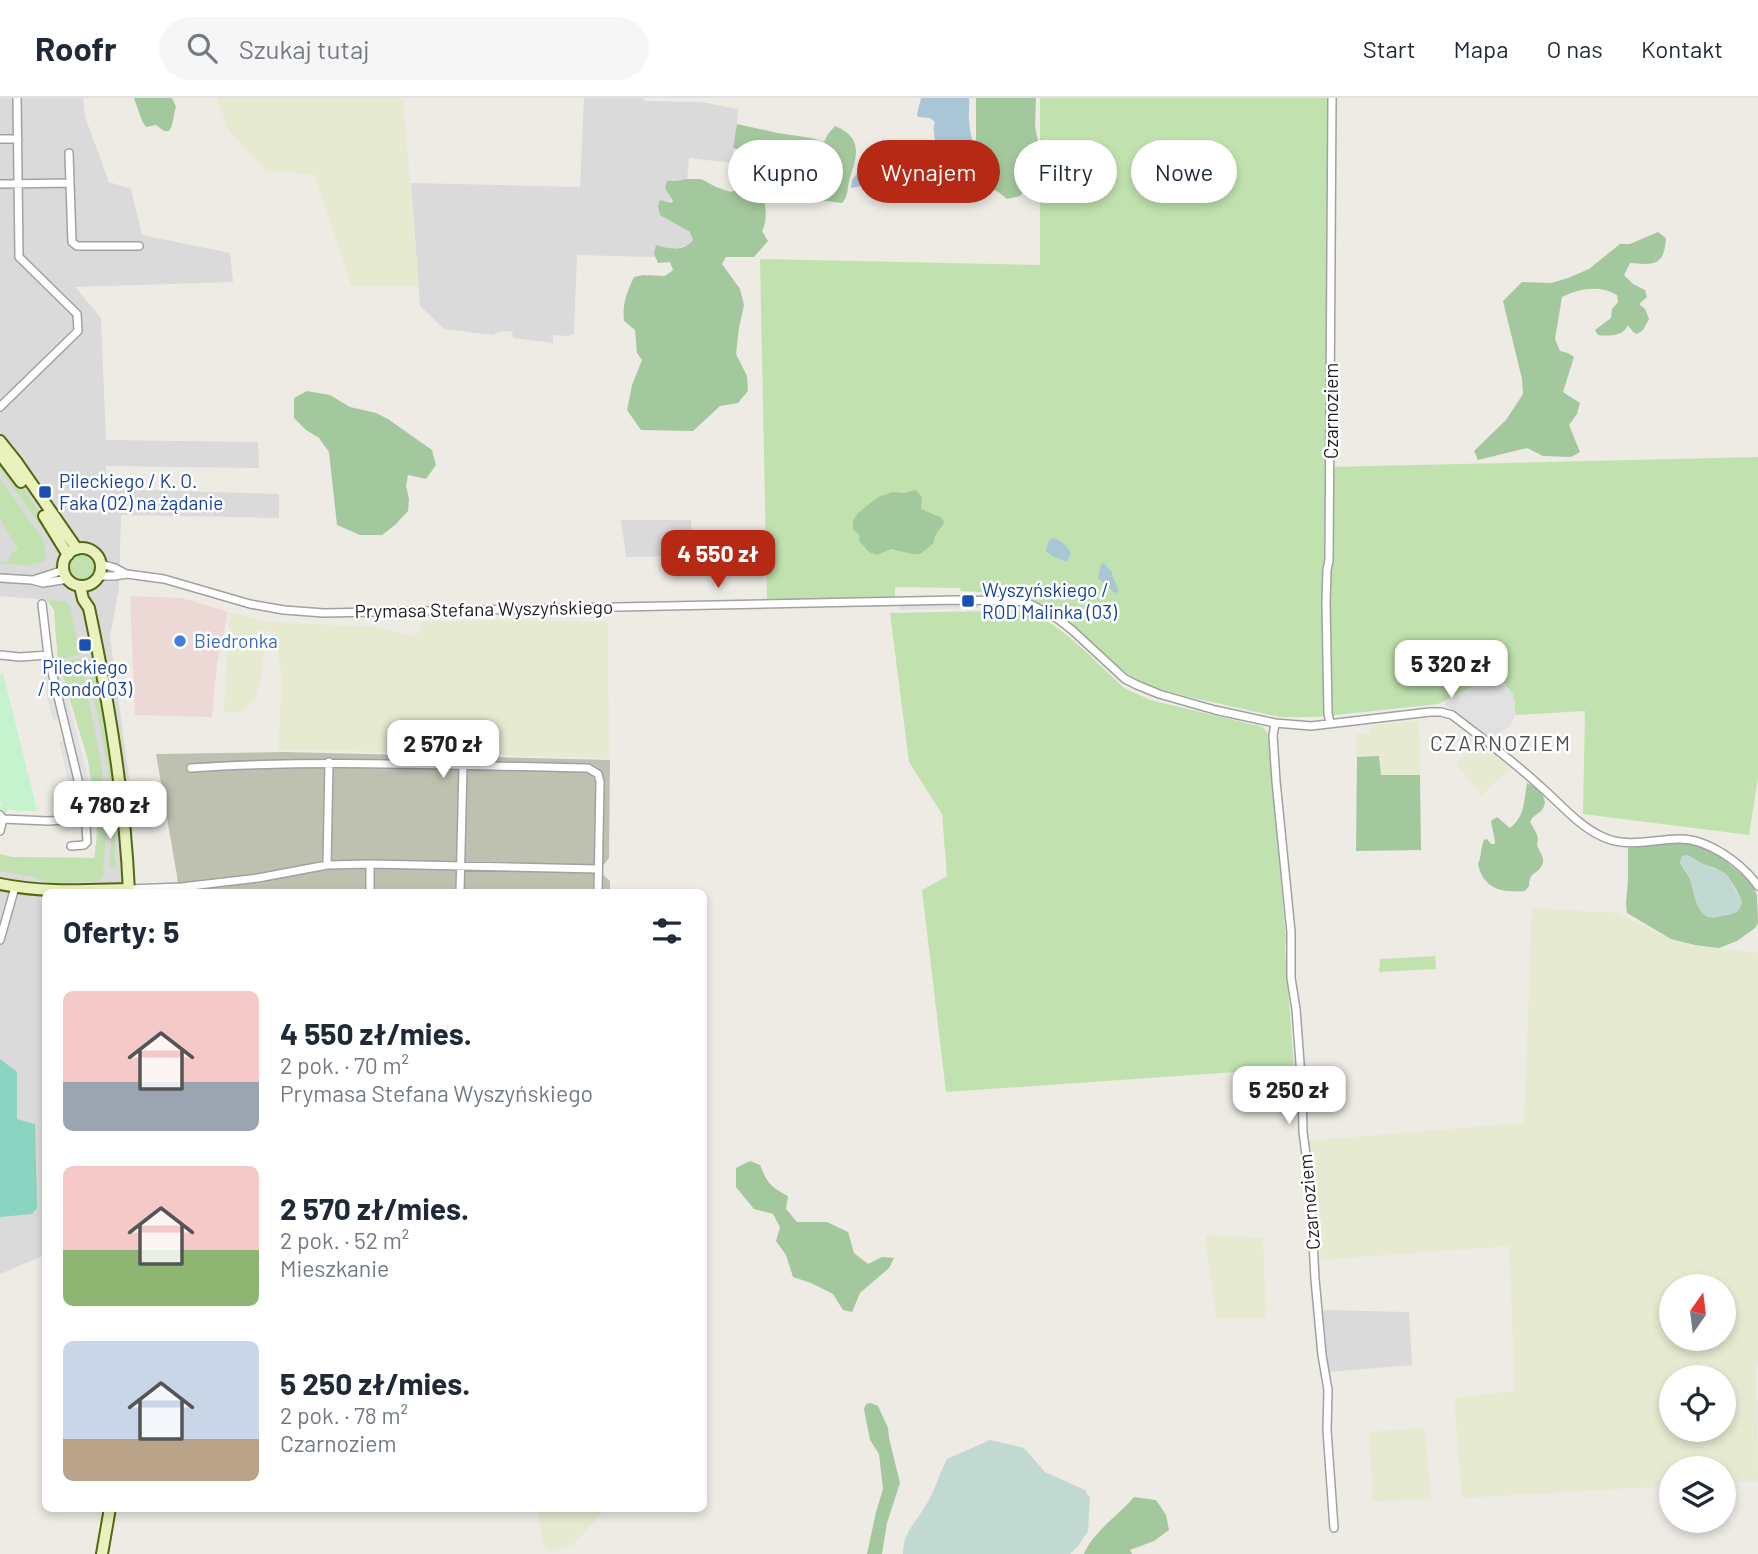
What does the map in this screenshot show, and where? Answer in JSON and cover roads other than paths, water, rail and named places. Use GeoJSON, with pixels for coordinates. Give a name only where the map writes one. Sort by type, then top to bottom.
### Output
{"type":"FeatureCollection","features":[{"type":"Feature","properties":{"kind":"main road"},"geometry":{"type":"LineString","coordinates":[[0,441],[16,461],[72,552]]}},
{"type":"Feature","properties":{"kind":"main road"},"geometry":{"type":"LineString","coordinates":[[0,454],[72,552]]}},
{"type":"Feature","properties":{"kind":"main road"},"geometry":{"type":"LineString","coordinates":[[83,548],[95,553],[100,570],[94,583],[85,585],[71,582],[66,574],[65,559],[72,552],[83,548]]}},
{"type":"Feature","properties":{"kind":"main road"},"geometry":{"type":"LineString","coordinates":[[85,585],[90,598],[89,608],[122,792],[129,889]]}},
{"type":"Feature","properties":{"kind":"main road"},"geometry":{"type":"LineString","coordinates":[[0,884],[42,889]]}},
{"type":"Feature","properties":{"kind":"main road"},"geometry":{"type":"LineString","coordinates":[[102,1554],[109,1512]]}},
{"type":"Feature","properties":{"kind":"street"},"geometry":{"type":"LineString","coordinates":[[2,403],[78,331],[77,314],[19,257],[17,98]]}},
{"type":"Feature","properties":{"kind":"street","name":"Czarnoziem"},"geometry":{"type":"LineString","coordinates":[[1330,723],[1326,602],[1331,443],[1332,98]]}},
{"type":"Feature","properties":{"kind":"street"},"geometry":{"type":"LineString","coordinates":[[0,139],[18,139]]}},
{"type":"Feature","properties":{"kind":"street"},"geometry":{"type":"LineString","coordinates":[[69,153],[72,242],[80,246],[139,246]]}},
{"type":"Feature","properties":{"kind":"street"},"geometry":{"type":"LineString","coordinates":[[0,184],[70,183]]}},
{"type":"Feature","properties":{"kind":"street","name":"Prymasa Stefana Wyszyńskiego"},"geometry":{"type":"LineString","coordinates":[[100,570],[114,576],[164,579],[250,604],[324,613],[944,600],[1012,601],[1034,606],[1058,619],[1086,641],[1125,679],[1137,685],[1216,710],[1275,723]]}},
{"type":"Feature","properties":{"kind":"street"},"geometry":{"type":"LineString","coordinates":[[0,578],[32,580],[66,574]]}},
{"type":"Feature","properties":{"kind":"street"},"geometry":{"type":"LineString","coordinates":[[42,604],[48,655],[87,819],[87,842],[84,845],[71,846]]}},
{"type":"Feature","properties":{"kind":"street"},"geometry":{"type":"LineString","coordinates":[[0,655],[48,655]]}},
{"type":"Feature","properties":{"kind":"street"},"geometry":{"type":"LineString","coordinates":[[1275,723],[1311,726],[1430,712],[1452,715],[1540,785],[1573,817],[1600,836],[1628,843],[1698,840],[1734,862],[1758,886]]}},
{"type":"Feature","properties":{"kind":"street","name":"Czarnoziem"},"geometry":{"type":"LineString","coordinates":[[1275,723],[1273,736],[1276,781],[1291,932],[1291,978],[1296,1009],[1303,1132],[1310,1185],[1322,1355],[1328,1390],[1327,1430],[1334,1528]]}},
{"type":"Feature","properties":{"kind":"street"},"geometry":{"type":"LineString","coordinates":[[327,865],[330,762]]}},
{"type":"Feature","properties":{"kind":"street"},"geometry":{"type":"LineString","coordinates":[[191,768],[257,763],[330,762],[588,768],[597,774],[600,782],[598,889]]}},
{"type":"Feature","properties":{"kind":"street"},"geometry":{"type":"LineString","coordinates":[[460,889],[463,766]]}},
{"type":"Feature","properties":{"kind":"street"},"geometry":{"type":"LineString","coordinates":[[0,831],[2,817],[48,821],[87,819]]}},
{"type":"Feature","properties":{"kind":"street"},"geometry":{"type":"LineString","coordinates":[[370,864],[370,889]]}},
{"type":"Feature","properties":{"kind":"street"},"geometry":{"type":"LineString","coordinates":[[156,889],[258,878],[327,865],[598,869]]}},
{"type":"Feature","properties":{"kind":"street"},"geometry":{"type":"LineString","coordinates":[[0,940],[15,887]]}},
{"type":"Feature","properties":{"kind":"place","name":"Pileckiego / K. O. Faka (02) na żądanie"},"geometry":{"type":"Point","coordinates":[45,492]}},
{"type":"Feature","properties":{"kind":"place","name":"Wyszyńskiego / ROD Malinka (03)"},"geometry":{"type":"Point","coordinates":[968,601]}},
{"type":"Feature","properties":{"kind":"place","name":"Biedronka"},"geometry":{"type":"Point","coordinates":[180,641]}},
{"type":"Feature","properties":{"kind":"place","name":"Pileckiego / Rondo(03)"},"geometry":{"type":"Point","coordinates":[85,645]}},
{"type":"Feature","properties":{"kind":"district","name":"CZARNOZIEM"},"geometry":{"type":"Point","coordinates":[1501,744]}}]}
